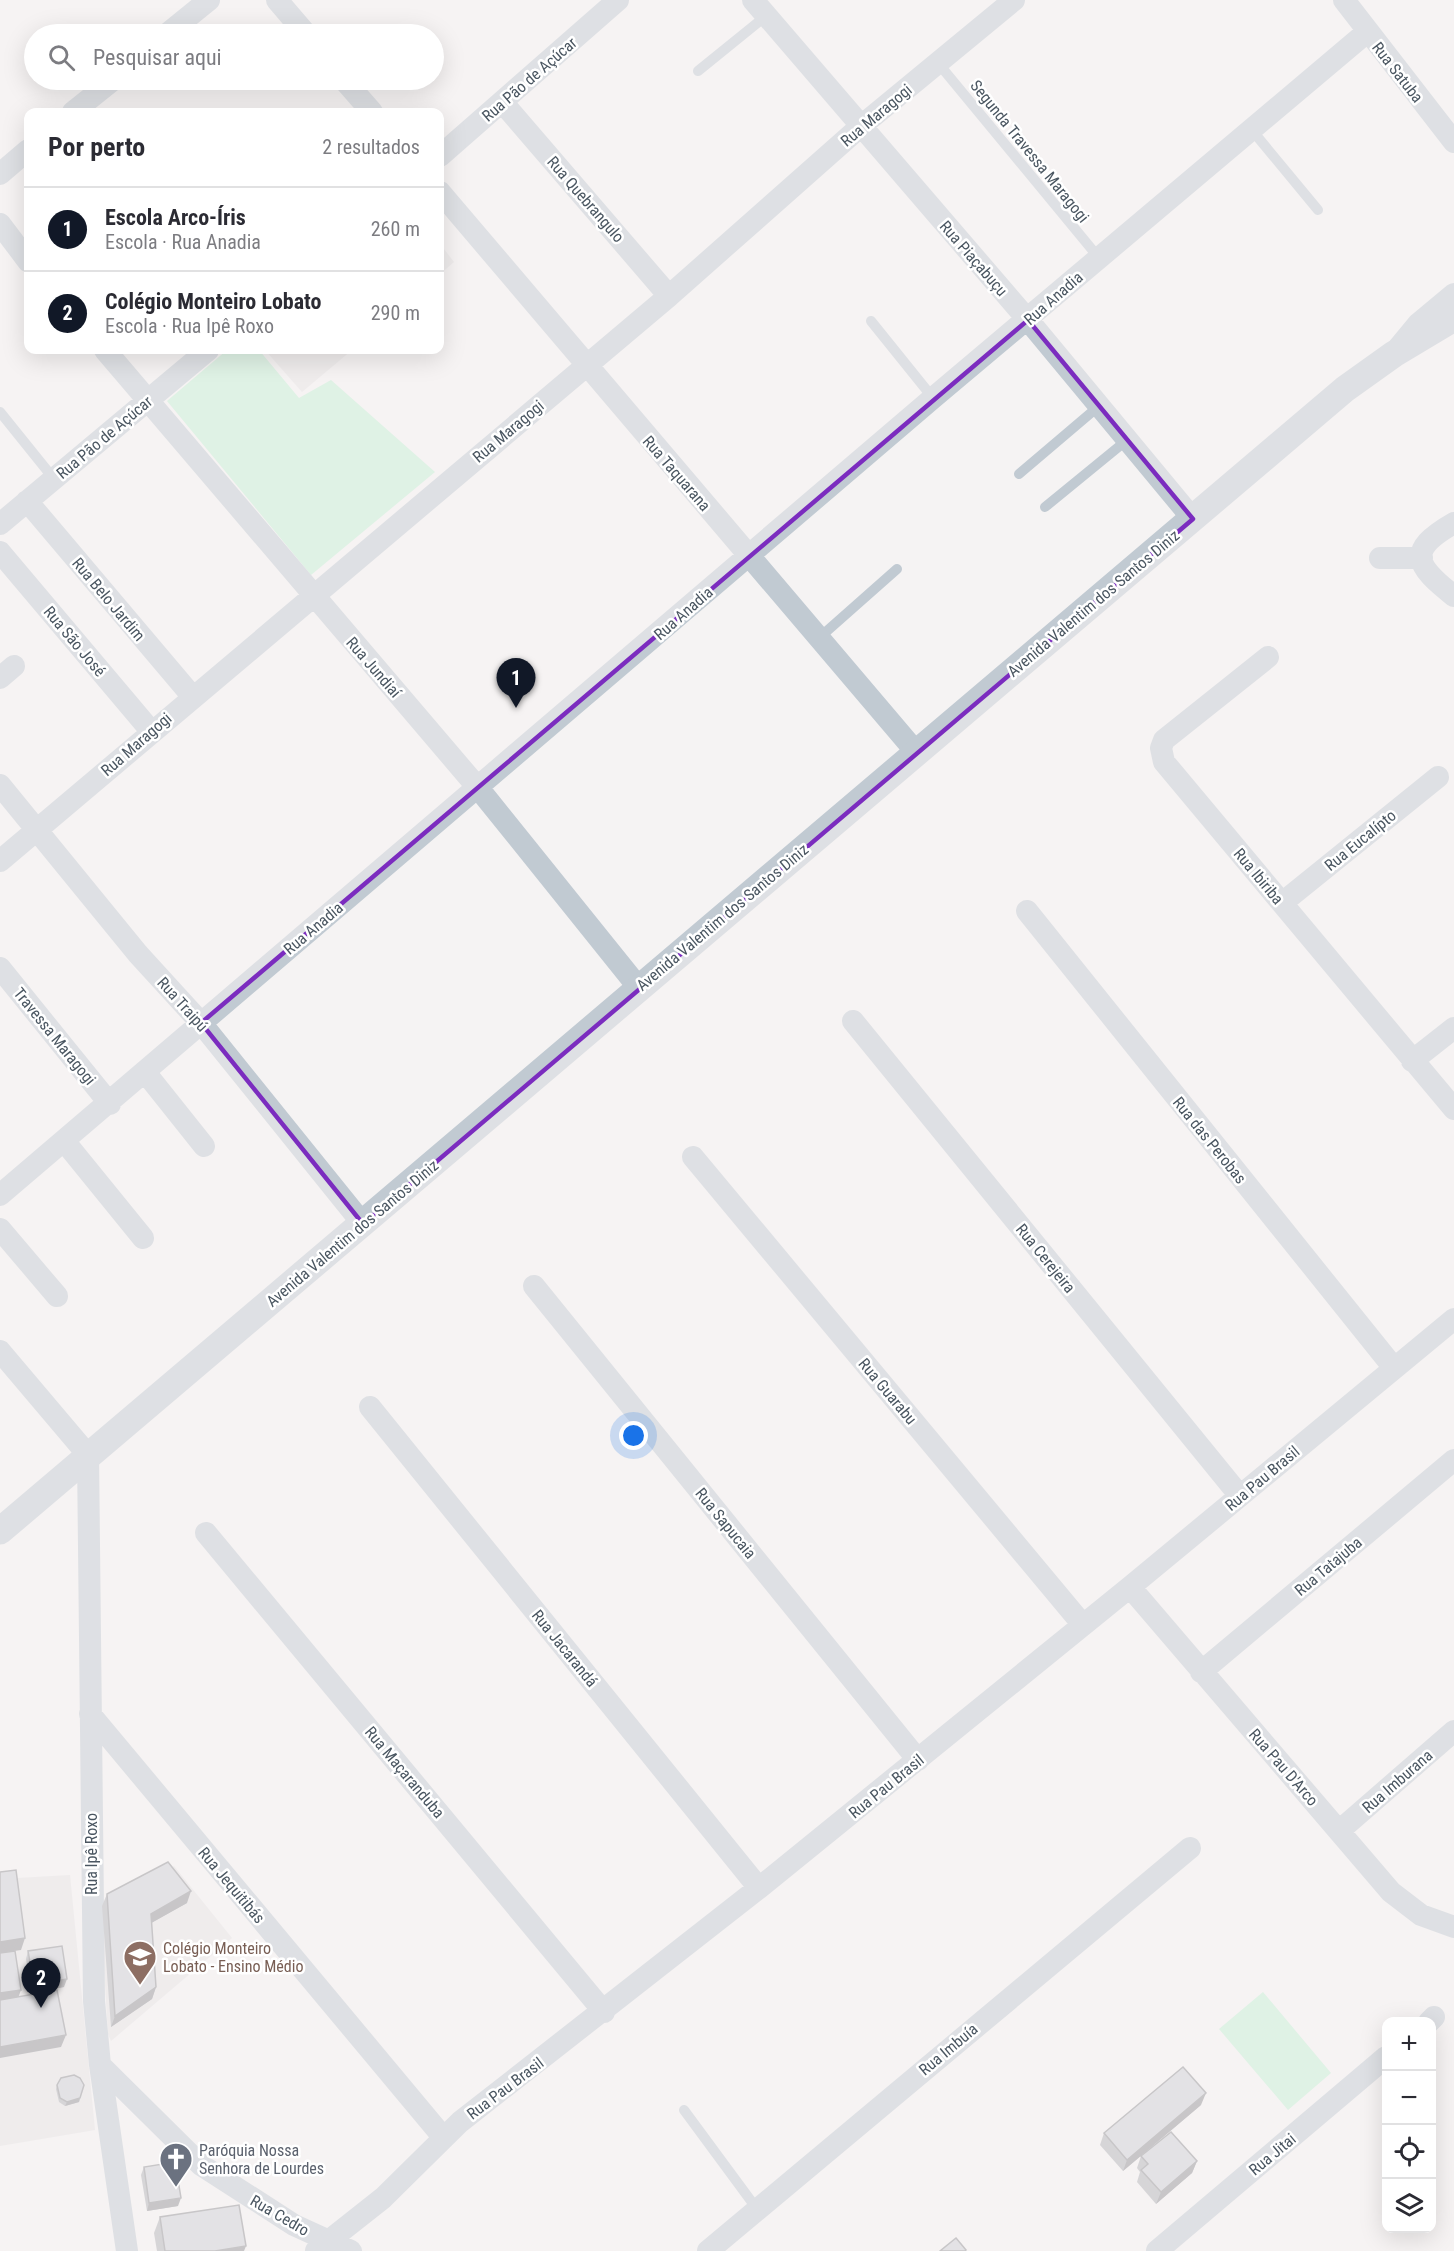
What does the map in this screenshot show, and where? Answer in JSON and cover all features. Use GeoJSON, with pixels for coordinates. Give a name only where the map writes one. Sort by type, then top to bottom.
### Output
{"type":"FeatureCollection","features":[{"type":"Feature","properties":{"kind":"street"},"geometry":{"type":"LineString","coordinates":[[179,24],[209,0]]}},
{"type":"Feature","properties":{"kind":"street"},"geometry":{"type":"LineString","coordinates":[[277,0],[297,24]]}},
{"type":"Feature","properties":{"kind":"street","name":"Rua Pão de Açúcar"},"geometry":{"type":"LineString","coordinates":[[444,153],[618,0]]}},
{"type":"Feature","properties":{"kind":"street","name":"Rua Maragogi"},"geometry":{"type":"LineString","coordinates":[[0,861],[192,696],[669,296],[861,127],[1014,0]]}},
{"type":"Feature","properties":{"kind":"street","name":"Rua Satuba"},"geometry":{"type":"LineString","coordinates":[[1344,0],[1454,142]]}},
{"type":"Feature","properties":{"kind":"street","name":"Rua Piaçabuçu"},"geometry":{"type":"LineString","coordinates":[[759,8],[1028,320],[1193,519]]}},
{"type":"Feature","properties":{"kind":"street","name":"Rua Anadia"},"geometry":{"type":"LineString","coordinates":[[0,1195],[110,1104],[201,1023],[478,789],[933,398],[1367,32]]}},
{"type":"Feature","properties":{"kind":"street"},"geometry":{"type":"LineString","coordinates":[[78,108],[100,90]]}},
{"type":"Feature","properties":{"kind":"street"},"geometry":{"type":"LineString","coordinates":[[353,90],[368,108]]}},
{"type":"Feature","properties":{"kind":"street","name":"Rua Quebrangulo"},"geometry":{"type":"LineString","coordinates":[[503,103],[669,296]]}},
{"type":"Feature","properties":{"kind":"street"},"geometry":{"type":"LineString","coordinates":[[0,174],[24,153]]}},
{"type":"Feature","properties":{"kind":"street","name":"Rua Taquarana"},"geometry":{"type":"LineString","coordinates":[[444,197],[916,752]]}},
{"type":"Feature","properties":{"kind":"street"},"geometry":{"type":"LineString","coordinates":[[0,224],[24,256]]}},
{"type":"Feature","properties":{"kind":"street"},"geometry":{"type":"LineString","coordinates":[[1394,354],[1418,324],[1454,294]]}},
{"type":"Feature","properties":{"kind":"street","name":"Avenida Valentim dos Santos Diniz"},"geometry":{"type":"LineString","coordinates":[[0,1531],[1345,389],[1394,354],[1454,318]]}},
{"type":"Feature","properties":{"kind":"street","name":"Rua Jundiaí"},"geometry":{"type":"LineString","coordinates":[[108,354],[478,789],[639,988]]}},
{"type":"Feature","properties":{"kind":"street","name":"Rua Pão de Açúcar"},"geometry":{"type":"LineString","coordinates":[[0,524],[203,354]]}},
{"type":"Feature","properties":{"kind":"street","name":"Rua Belo Jardim"},"geometry":{"type":"LineString","coordinates":[[27,501],[192,696]]}},
{"type":"Feature","properties":{"kind":"street"},"geometry":{"type":"LineString","coordinates":[[1454,523],[1434,535],[1424,546],[1422,558],[1428,575],[1454,596]]}},
{"type":"Feature","properties":{"kind":"street","name":"Rua São José"},"geometry":{"type":"LineString","coordinates":[[0,552],[151,731]]}},
{"type":"Feature","properties":{"kind":"street"},"geometry":{"type":"LineString","coordinates":[[1380,558],[1422,558]]}},
{"type":"Feature","properties":{"kind":"street","name":"Rua Ibiriba"},"geometry":{"type":"LineString","coordinates":[[1268,657],[1164,740],[1161,748],[1164,762],[1454,1109]]}},
{"type":"Feature","properties":{"kind":"street","name":"Rua Eucalípto"},"geometry":{"type":"LineString","coordinates":[[1282,903],[1438,777]]}},
{"type":"Feature","properties":{"kind":"street","name":"Rua Traipú"},"geometry":{"type":"LineString","coordinates":[[0,785],[138,954],[201,1023],[363,1224]]}},
{"type":"Feature","properties":{"kind":"street","name":"Rua das Perobas"},"geometry":{"type":"LineString","coordinates":[[1027,911],[1394,1368]]}},
{"type":"Feature","properties":{"kind":"street","name":"Travessa Maragogi"},"geometry":{"type":"LineString","coordinates":[[0,968],[110,1104]]}},
{"type":"Feature","properties":{"kind":"street","name":"Rua Cerejeira"},"geometry":{"type":"LineString","coordinates":[[853,1021],[1240,1496]]}},
{"type":"Feature","properties":{"kind":"street"},"geometry":{"type":"LineString","coordinates":[[1412,1061],[1454,1028]]}},
{"type":"Feature","properties":{"kind":"street"},"geometry":{"type":"LineString","coordinates":[[145,1072],[204,1146]]}},
{"type":"Feature","properties":{"kind":"street"},"geometry":{"type":"LineString","coordinates":[[65,1142],[142,1238]]}},
{"type":"Feature","properties":{"kind":"street","name":"Rua Guarabu"},"geometry":{"type":"LineString","coordinates":[[693,1157],[1083,1625]]}},
{"type":"Feature","properties":{"kind":"street"},"geometry":{"type":"LineString","coordinates":[[0,1229],[57,1296]]}},
{"type":"Feature","properties":{"kind":"street","name":"Rua Sapucaia"},"geometry":{"type":"LineString","coordinates":[[534,1286],[918,1760]]}},
{"type":"Feature","properties":{"kind":"street","name":"Rua Pau Brasil"},"geometry":{"type":"LineString","coordinates":[[322,2246],[383,2198],[443,2137],[604,2012],[918,1760],[1454,1319]]}},
{"type":"Feature","properties":{"kind":"street"},"geometry":{"type":"LineString","coordinates":[[0,1351],[88,1455]]}},
{"type":"Feature","properties":{"kind":"street","name":"Rua Jacarandá"},"geometry":{"type":"LineString","coordinates":[[370,1407],[759,1888]]}},
{"type":"Feature","properties":{"kind":"street","name":"Rua Ipê Roxo"},"geometry":{"type":"LineString","coordinates":[[88,1455],[91,1911],[94,2001],[100,2065],[127,2251]]}},
{"type":"Feature","properties":{"kind":"street","name":"Rua Tatajuba"},"geometry":{"type":"LineString","coordinates":[[1202,1671],[1454,1460]]}},
{"type":"Feature","properties":{"kind":"street","name":"Rua Maçaranduba"},"geometry":{"type":"LineString","coordinates":[[206,1533],[604,2012]]}},
{"type":"Feature","properties":{"kind":"street","name":"Rua Pau D'Arco"},"geometry":{"type":"LineString","coordinates":[[1130,1587],[1391,1893],[1421,1915],[1454,1927]]}},
{"type":"Feature","properties":{"kind":"street","name":"Rua Jequitibás"},"geometry":{"type":"LineString","coordinates":[[90,1714],[443,2137]]}},
{"type":"Feature","properties":{"kind":"street","name":"Rua Imburana"},"geometry":{"type":"LineString","coordinates":[[1340,1831],[1454,1731]]}},
{"type":"Feature","properties":{"kind":"street"},"geometry":{"type":"LineString","coordinates":[[90,1744],[113,1742]]}},
{"type":"Feature","properties":{"kind":"street","name":"Rua Imbuía"},"geometry":{"type":"LineString","coordinates":[[708,2251],[1190,1848]]}},
{"type":"Feature","properties":{"kind":"street","name":"Rua Jitai"},"geometry":{"type":"LineString","coordinates":[[1157,2251],[1382,2060]]}},
{"type":"Feature","properties":{"kind":"street","name":"Rua Cedro"},"geometry":{"type":"LineString","coordinates":[[100,2065],[201,2164],[322,2246],[351,2251]]}},
{"type":"Feature","properties":{"kind":"lane"},"geometry":{"type":"LineString","coordinates":[[698,71],[759,8]]}},
{"type":"Feature","properties":{"kind":"lane","name":"Segunda Travessa Maragogi"},"geometry":{"type":"LineString","coordinates":[[938,63],[1100,259]]}},
{"type":"Feature","properties":{"kind":"lane"},"geometry":{"type":"LineString","coordinates":[[1251,129],[1318,210]]}},
{"type":"Feature","properties":{"kind":"lane"},"geometry":{"type":"LineString","coordinates":[[871,321],[933,398]]}},
{"type":"Feature","properties":{"kind":"lane"},"geometry":{"type":"LineString","coordinates":[[1019,474],[1099,406]]}},
{"type":"Feature","properties":{"kind":"lane"},"geometry":{"type":"LineString","coordinates":[[0,412],[54,479]]}},
{"type":"Feature","properties":{"kind":"lane"},"geometry":{"type":"LineString","coordinates":[[1045,507],[1127,440]]}},
{"type":"Feature","properties":{"kind":"lane"},"geometry":{"type":"LineString","coordinates":[[819,638],[897,569]]}},
{"type":"Feature","properties":{"kind":"lane"},"geometry":{"type":"LineString","coordinates":[[684,2110],[757,2209]]}},
{"type":"Feature","properties":{"kind":"highlighted area"},"geometry":{"type":"Polygon","coordinates":[[[1028,320],[1193,519],[363,1224],[201,1023],[1028,320]]]}},
{"type":"Feature","properties":{"kind":"shaded area"},"geometry":{"type":"Polygon","coordinates":[[[444,249],[454,262],[444,271],[444,249]]]}},
{"type":"Feature","properties":{"kind":"shaded area"},"geometry":{"type":"Polygon","coordinates":[[[269,354],[347,354],[302,392],[269,354]]]}},
{"type":"Feature","properties":{"kind":"shaded area","name":"Colégio Monteiro Lobato - Ensino Médio"},"geometry":{"type":"Polygon","coordinates":[[[174,1866],[232,1938],[111,2041],[108,2034],[100,1905],[174,1866]]]}},
{"type":"Feature","properties":{"kind":"shaded area"},"geometry":{"type":"Polygon","coordinates":[[[70,1875],[95,2130],[0,2146],[0,1879],[70,1875]]]}},
{"type":"Feature","properties":{"kind":"green space"},"geometry":{"type":"Polygon","coordinates":[[[222,354],[262,354],[299,398],[331,380],[435,472],[311,575],[167,401],[222,354]]]}},
{"type":"Feature","properties":{"kind":"green space"},"geometry":{"type":"Polygon","coordinates":[[[1263,1992],[1331,2073],[1288,2110],[1219,2029],[1263,1992]]]}},
{"type":"Feature","properties":{"kind":"building"},"geometry":{"type":"Polygon","coordinates":[[[168,1862],[191,1891],[151,1914],[156,1987],[115,2016],[107,1894],[168,1862]]]}},
{"type":"Feature","properties":{"kind":"building"},"geometry":{"type":"Polygon","coordinates":[[[16,1870],[25,1938],[0,1942],[0,1872],[16,1870]]]}},
{"type":"Feature","properties":{"kind":"building"},"geometry":{"type":"Polygon","coordinates":[[[62,1946],[67,1979],[34,1985],[28,1951],[62,1946]]]}},
{"type":"Feature","properties":{"kind":"building"},"geometry":{"type":"Polygon","coordinates":[[[15,1951],[21,1990],[0,1993],[0,1953],[15,1951]]]}},
{"type":"Feature","properties":{"kind":"building"},"geometry":{"type":"Polygon","coordinates":[[[57,1990],[66,2035],[0,2047],[0,2000],[57,1990]]]}},
{"type":"Feature","properties":{"kind":"building"},"geometry":{"type":"Polygon","coordinates":[[[1183,2067],[1206,2093],[1127,2160],[1104,2133],[1183,2067]]]}},
{"type":"Feature","properties":{"kind":"building"},"geometry":{"type":"Polygon","coordinates":[[[74,2075],[80,2078],[84,2085],[80,2098],[67,2102],[60,2098],[57,2085],[61,2078],[74,2075]]]}},
{"type":"Feature","properties":{"kind":"building"},"geometry":{"type":"Polygon","coordinates":[[[1171,2132],[1197,2161],[1161,2192],[1141,2170],[1148,2164],[1141,2156],[1171,2132]]]}},
{"type":"Feature","properties":{"kind":"building"},"geometry":{"type":"Polygon","coordinates":[[[175,2162],[181,2198],[149,2203],[144,2167],[175,2162]]]}},
{"type":"Feature","properties":{"kind":"building"},"geometry":{"type":"Polygon","coordinates":[[[239,2205],[246,2246],[215,2251],[165,2251],[160,2217],[239,2205]]]}},
{"type":"Feature","properties":{"kind":"building"},"geometry":{"type":"Polygon","coordinates":[[[956,2238],[965,2251],[940,2251],[956,2238]]]}},
{"type":"Feature","properties":{"kind":"place","name":"Escola Arco-Íris"},"geometry":{"type":"Point","coordinates":[516,708]}},
{"type":"Feature","properties":{"kind":"place","name":"Colégio Monteiro Lobato - Ensino Médio"},"geometry":{"type":"Point","coordinates":[140,1986]}},
{"type":"Feature","properties":{"kind":"place","name":"Colégio Monteiro Lobato"},"geometry":{"type":"Point","coordinates":[41,2008]}},
{"type":"Feature","properties":{"kind":"place","name":"Paróquia Nossa Senhora de Lourdes"},"geometry":{"type":"Point","coordinates":[176,2188]}}]}
